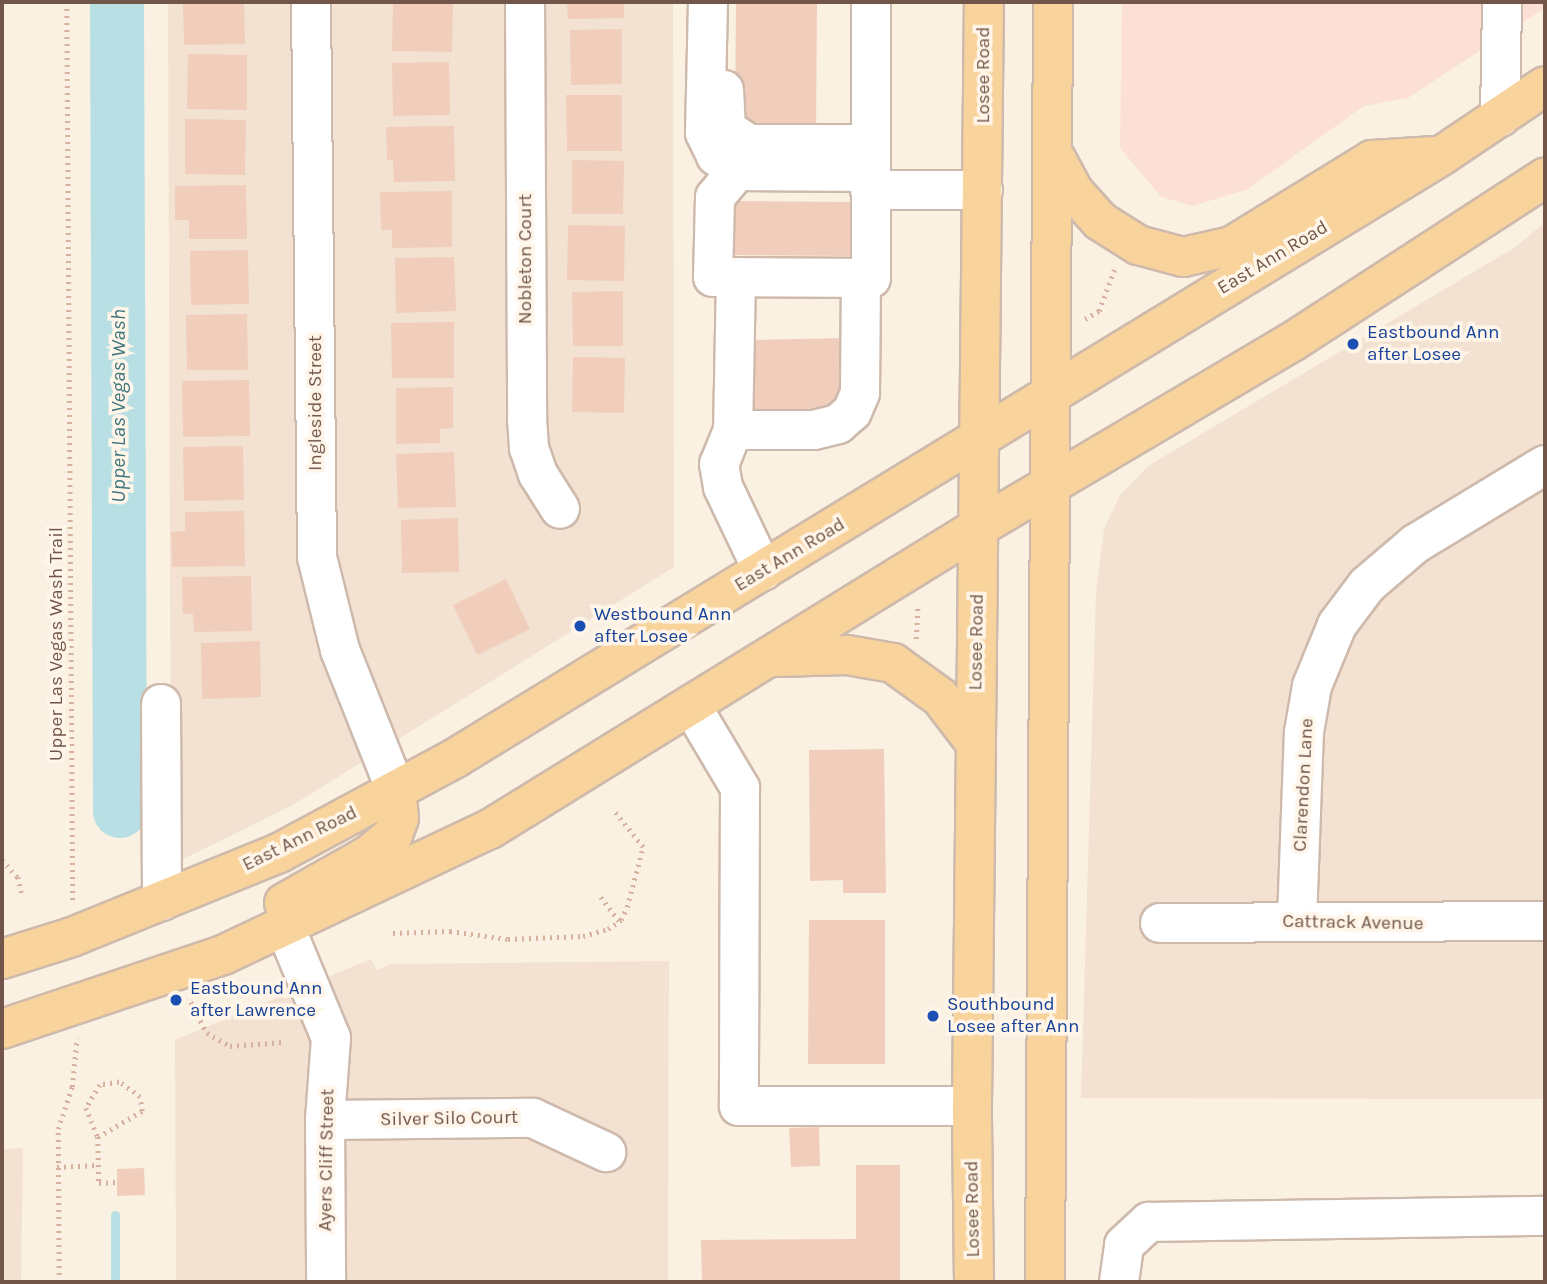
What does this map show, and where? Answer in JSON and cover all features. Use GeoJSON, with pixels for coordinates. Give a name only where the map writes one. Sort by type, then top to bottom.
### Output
{"type":"FeatureCollection","features":[{"type":"Feature","properties":{"kind":"main road","name":"Losee Road"},"geometry":{"type":"LineString","coordinates":[[974,1282],[972,1106],[982,438],[985,2]]}},
{"type":"Feature","properties":{"kind":"main road"},"geometry":{"type":"LineString","coordinates":[[1045,1282],[1050,483],[1053,394],[1053,2]]}},
{"type":"Feature","properties":{"kind":"main road","name":"East Ann Road"},"geometry":{"type":"LineString","coordinates":[[2,959],[72,937],[279,853],[396,791],[982,438],[1441,156],[1545,86]]}},
{"type":"Feature","properties":{"kind":"main road"},"geometry":{"type":"LineString","coordinates":[[1054,155],[1074,192],[1100,221],[1138,245],[1183,257],[1232,246],[1373,160],[1441,156]]}},
{"type":"Feature","properties":{"kind":"main road"},"geometry":{"type":"LineString","coordinates":[[2,1029],[75,1007],[223,955],[490,829],[692,707],[1050,483],[1292,341],[1545,178]]}},
{"type":"Feature","properties":{"kind":"main road"},"geometry":{"type":"LineString","coordinates":[[771,657],[847,654],[893,663],[940,697],[976,744]]}},
{"type":"Feature","properties":{"kind":"main road"},"geometry":{"type":"LineString","coordinates":[[75,1007],[263,916],[369,855],[393,835],[399,818],[396,791]]}},
{"type":"Feature","properties":{"kind":"street","name":"Ingleside Street"},"geometry":{"type":"LineString","coordinates":[[311,2],[317,557],[340,650],[396,791]]}},
{"type":"Feature","properties":{"kind":"street","name":"Nobleton Court"},"geometry":{"type":"LineString","coordinates":[[524,2],[527,419],[529,447],[538,474],[559,509]]}},
{"type":"Feature","properties":{"kind":"street"},"geometry":{"type":"LineString","coordinates":[[737,171],[715,197],[713,277],[871,278],[871,2]]}},
{"type":"Feature","properties":{"kind":"street"},"geometry":{"type":"LineString","coordinates":[[1500,117],[1502,2]]}},
{"type":"Feature","properties":{"kind":"street"},"geometry":{"type":"LineString","coordinates":[[708,4],[705,134],[716,156],[737,171],[870,169]]}},
{"type":"Feature","properties":{"kind":"street"},"geometry":{"type":"LineString","coordinates":[[708,4],[723,43],[726,129],[736,138],[749,144],[983,190]]}},
{"type":"Feature","properties":{"kind":"street"},"geometry":{"type":"LineString","coordinates":[[736,277],[733,430],[719,464],[723,487],[763,571]]}},
{"type":"Feature","properties":{"kind":"street"},"geometry":{"type":"LineString","coordinates":[[733,430],[814,430],[838,424],[852,412],[860,393],[860,278]]}},
{"type":"Feature","properties":{"kind":"street","name":"Clarendon Lane"},"geometry":{"type":"LineString","coordinates":[[1297,921],[1304,732],[1312,686],[1336,625],[1367,585],[1415,544],[1545,465]]}},
{"type":"Feature","properties":{"kind":"street"},"geometry":{"type":"LineString","coordinates":[[161,704],[162,901]]}},
{"type":"Feature","properties":{"kind":"street"},"geometry":{"type":"LineString","coordinates":[[692,707],[740,788],[739,1105],[972,1106]]}},
{"type":"Feature","properties":{"kind":"street","name":"Cattrack Avenue"},"geometry":{"type":"LineString","coordinates":[[1160,923],[1297,921],[1368,925],[1545,921]]}},
{"type":"Feature","properties":{"kind":"street","name":"Ayers Cliff Street"},"geometry":{"type":"LineString","coordinates":[[285,927],[331,1038],[325,1120],[326,1282]]}},
{"type":"Feature","properties":{"kind":"street","name":"Silver Silo Court"},"geometry":{"type":"LineString","coordinates":[[325,1120],[533,1118],[606,1153]]}},
{"type":"Feature","properties":{"kind":"street"},"geometry":{"type":"LineString","coordinates":[[1119,1282],[1124,1245],[1149,1222],[1545,1216]]}},
{"type":"Feature","properties":{"kind":"path","name":"Upper Las Vegas Wash Trail"},"geometry":{"type":"LineString","coordinates":[[67,2],[72,937]]}},
{"type":"Feature","properties":{"kind":"path"},"geometry":{"type":"LineString","coordinates":[[1085,319],[1099,311],[1115,267]]}},
{"type":"Feature","properties":{"kind":"path"},"geometry":{"type":"LineString","coordinates":[[915,645],[919,594]]}},
{"type":"Feature","properties":{"kind":"path"},"geometry":{"type":"LineString","coordinates":[[393,933],[450,931],[508,939],[583,936],[608,929],[619,921],[643,847],[613,810]]}},
{"type":"Feature","properties":{"kind":"path"},"geometry":{"type":"LineString","coordinates":[[2,860],[18,877],[22,895]]}},
{"type":"Feature","properties":{"kind":"path"},"geometry":{"type":"LineString","coordinates":[[601,897],[619,921]]}},
{"type":"Feature","properties":{"kind":"path"},"geometry":{"type":"LineString","coordinates":[[187,996],[212,1039],[229,1046],[283,1042]]}},
{"type":"Feature","properties":{"kind":"path"},"geometry":{"type":"LineString","coordinates":[[59,1282],[58,1129],[77,1060],[75,1007]]}},
{"type":"Feature","properties":{"kind":"path"},"geometry":{"type":"LineString","coordinates":[[98,1137],[142,1111],[140,1097],[119,1082],[100,1085],[90,1094],[86,1118],[98,1137],[99,1183],[117,1182]]}},
{"type":"Feature","properties":{"kind":"path"},"geometry":{"type":"LineString","coordinates":[[57,1167],[99,1165]]}},
{"type":"Feature","properties":{"kind":"shaded area"},"geometry":{"type":"Polygon","coordinates":[[[168,2],[673,2],[674,567],[293,805],[171,865],[168,2]]]}},
{"type":"Feature","properties":{"kind":"shaded area"},"geometry":{"type":"Polygon","coordinates":[[[1122,2],[1545,2],[1545,8],[1408,98],[1364,106],[1248,189],[1193,206],[1161,197],[1120,148],[1122,2]]]}},
{"type":"Feature","properties":{"kind":"shaded area"},"geometry":{"type":"Polygon","coordinates":[[[1545,222],[1545,1099],[1081,1098],[1096,592],[1104,529],[1120,495],[1148,466],[1517,246],[1545,222]]]}},
{"type":"Feature","properties":{"kind":"shaded area"},"geometry":{"type":"Polygon","coordinates":[[[371,959],[377,970],[391,964],[669,961],[668,1282],[176,1282],[175,1040],[371,959]]]}},
{"type":"Feature","properties":{"kind":"shaded area"},"geometry":{"type":"Polygon","coordinates":[[[23,1148],[21,1282],[2,1282],[2,1149],[23,1148]]]}},
{"type":"Feature","properties":{"kind":"building"},"geometry":{"type":"Polygon","coordinates":[[[183,2],[244,2],[245,44],[184,45],[183,2]]]}},
{"type":"Feature","properties":{"kind":"building"},"geometry":{"type":"Polygon","coordinates":[[[393,2],[453,2],[452,52],[392,51],[393,2]]]}},
{"type":"Feature","properties":{"kind":"building"},"geometry":{"type":"Polygon","coordinates":[[[567,2],[624,2],[624,18],[568,19],[567,2]]]}},
{"type":"Feature","properties":{"kind":"building"},"geometry":{"type":"Polygon","coordinates":[[[736,2],[817,2],[816,136],[735,128],[736,2]]]}},
{"type":"Feature","properties":{"kind":"building"},"geometry":{"type":"Polygon","coordinates":[[[622,29],[622,84],[571,85],[570,30],[622,29]]]}},
{"type":"Feature","properties":{"kind":"building"},"geometry":{"type":"Polygon","coordinates":[[[188,54],[247,55],[247,110],[187,109],[188,54]]]}},
{"type":"Feature","properties":{"kind":"building"},"geometry":{"type":"Polygon","coordinates":[[[449,62],[450,115],[393,116],[392,63],[449,62]]]}},
{"type":"Feature","properties":{"kind":"building"},"geometry":{"type":"Polygon","coordinates":[[[566,95],[622,95],[622,151],[567,151],[566,95]]]}},
{"type":"Feature","properties":{"kind":"building"},"geometry":{"type":"Polygon","coordinates":[[[185,119],[246,120],[245,175],[185,174],[185,119]]]}},
{"type":"Feature","properties":{"kind":"building"},"geometry":{"type":"Polygon","coordinates":[[[454,126],[455,181],[394,182],[393,160],[387,160],[386,127],[454,126]]]}},
{"type":"Feature","properties":{"kind":"building"},"geometry":{"type":"Polygon","coordinates":[[[572,160],[624,161],[623,214],[572,214],[572,160]]]}},
{"type":"Feature","properties":{"kind":"building"},"geometry":{"type":"Polygon","coordinates":[[[246,185],[247,239],[189,239],[189,220],[175,220],[175,186],[246,185]]]}},
{"type":"Feature","properties":{"kind":"building"},"geometry":{"type":"Polygon","coordinates":[[[452,191],[452,247],[392,248],[392,230],[381,230],[380,192],[452,191]]]}},
{"type":"Feature","properties":{"kind":"building"},"geometry":{"type":"Polygon","coordinates":[[[730,201],[852,202],[852,256],[730,255],[730,201]]]}},
{"type":"Feature","properties":{"kind":"building"},"geometry":{"type":"Polygon","coordinates":[[[568,225],[625,226],[624,281],[567,280],[568,225]]]}},
{"type":"Feature","properties":{"kind":"building"},"geometry":{"type":"Polygon","coordinates":[[[248,250],[249,304],[191,305],[190,251],[248,250]]]}},
{"type":"Feature","properties":{"kind":"building"},"geometry":{"type":"Polygon","coordinates":[[[454,257],[456,311],[396,313],[395,258],[454,257]]]}},
{"type":"Feature","properties":{"kind":"building"},"geometry":{"type":"Polygon","coordinates":[[[623,291],[623,346],[573,346],[572,292],[623,291]]]}},
{"type":"Feature","properties":{"kind":"building"},"geometry":{"type":"Polygon","coordinates":[[[247,314],[248,370],[187,370],[186,315],[247,314]]]}},
{"type":"Feature","properties":{"kind":"building"},"geometry":{"type":"Polygon","coordinates":[[[454,322],[454,378],[392,378],[391,323],[454,322]]]}},
{"type":"Feature","properties":{"kind":"building"},"geometry":{"type":"Polygon","coordinates":[[[844,338],[845,411],[754,413],[753,340],[844,338]]]}},
{"type":"Feature","properties":{"kind":"building"},"geometry":{"type":"Polygon","coordinates":[[[573,357],[625,358],[624,413],[572,412],[573,357]]]}},
{"type":"Feature","properties":{"kind":"building"},"geometry":{"type":"Polygon","coordinates":[[[249,380],[250,436],[183,437],[182,381],[249,380]]]}},
{"type":"Feature","properties":{"kind":"building"},"geometry":{"type":"Polygon","coordinates":[[[453,387],[453,428],[440,429],[440,443],[396,444],[396,388],[453,387]]]}},
{"type":"Feature","properties":{"kind":"building"},"geometry":{"type":"Polygon","coordinates":[[[243,446],[244,500],[184,501],[183,447],[243,446]]]}},
{"type":"Feature","properties":{"kind":"building"},"geometry":{"type":"Polygon","coordinates":[[[454,452],[456,507],[398,508],[396,454],[454,452]]]}},
{"type":"Feature","properties":{"kind":"building"},"geometry":{"type":"Polygon","coordinates":[[[244,511],[245,566],[172,567],[171,532],[185,531],[185,512],[244,511]]]}},
{"type":"Feature","properties":{"kind":"building"},"geometry":{"type":"Polygon","coordinates":[[[458,518],[459,572],[402,573],[401,520],[458,518]]]}},
{"type":"Feature","properties":{"kind":"building"},"geometry":{"type":"Polygon","coordinates":[[[251,576],[252,631],[194,632],[193,614],[183,614],[182,577],[251,576]]]}},
{"type":"Feature","properties":{"kind":"building"},"geometry":{"type":"Polygon","coordinates":[[[506,579],[530,629],[477,655],[453,605],[506,579]]]}},
{"type":"Feature","properties":{"kind":"building"},"geometry":{"type":"Polygon","coordinates":[[[260,641],[261,697],[202,699],[201,643],[260,641]]]}},
{"type":"Feature","properties":{"kind":"building"},"geometry":{"type":"Polygon","coordinates":[[[884,749],[886,893],[843,893],[843,880],[810,881],[809,750],[884,749]]]}},
{"type":"Feature","properties":{"kind":"building"},"geometry":{"type":"Polygon","coordinates":[[[809,920],[885,920],[885,1064],[808,1064],[809,920]]]}},
{"type":"Feature","properties":{"kind":"building"},"geometry":{"type":"Polygon","coordinates":[[[819,1127],[820,1166],[791,1167],[789,1128],[819,1127]]]}},
{"type":"Feature","properties":{"kind":"building"},"geometry":{"type":"Polygon","coordinates":[[[856,1165],[900,1165],[900,1282],[702,1282],[701,1240],[856,1239],[856,1165]]]}},
{"type":"Feature","properties":{"kind":"building"},"geometry":{"type":"Polygon","coordinates":[[[144,1168],[145,1195],[117,1196],[117,1169],[144,1168]]]}},
{"type":"Feature","properties":{"kind":"waterway","name":"Upper Las Vegas Wash"},"geometry":{"type":"LineString","coordinates":[[117,2],[120,811]]}},
{"type":"Feature","properties":{"kind":"waterway","name":"Upper Las Vegas Wash"},"geometry":{"type":"LineString","coordinates":[[115,1215],[115,1282]]}},
{"type":"Feature","properties":{"kind":"place","name":"Eastbound Ann after Losee"},"geometry":{"type":"Point","coordinates":[1353,344]}},
{"type":"Feature","properties":{"kind":"place","name":"Westbound Ann after Losee"},"geometry":{"type":"Point","coordinates":[580,626]}},
{"type":"Feature","properties":{"kind":"place","name":"Eastbound Ann after Lawrence"},"geometry":{"type":"Point","coordinates":[176,1000]}},
{"type":"Feature","properties":{"kind":"place","name":"Southbound Losee after Ann"},"geometry":{"type":"Point","coordinates":[933,1016]}}]}
